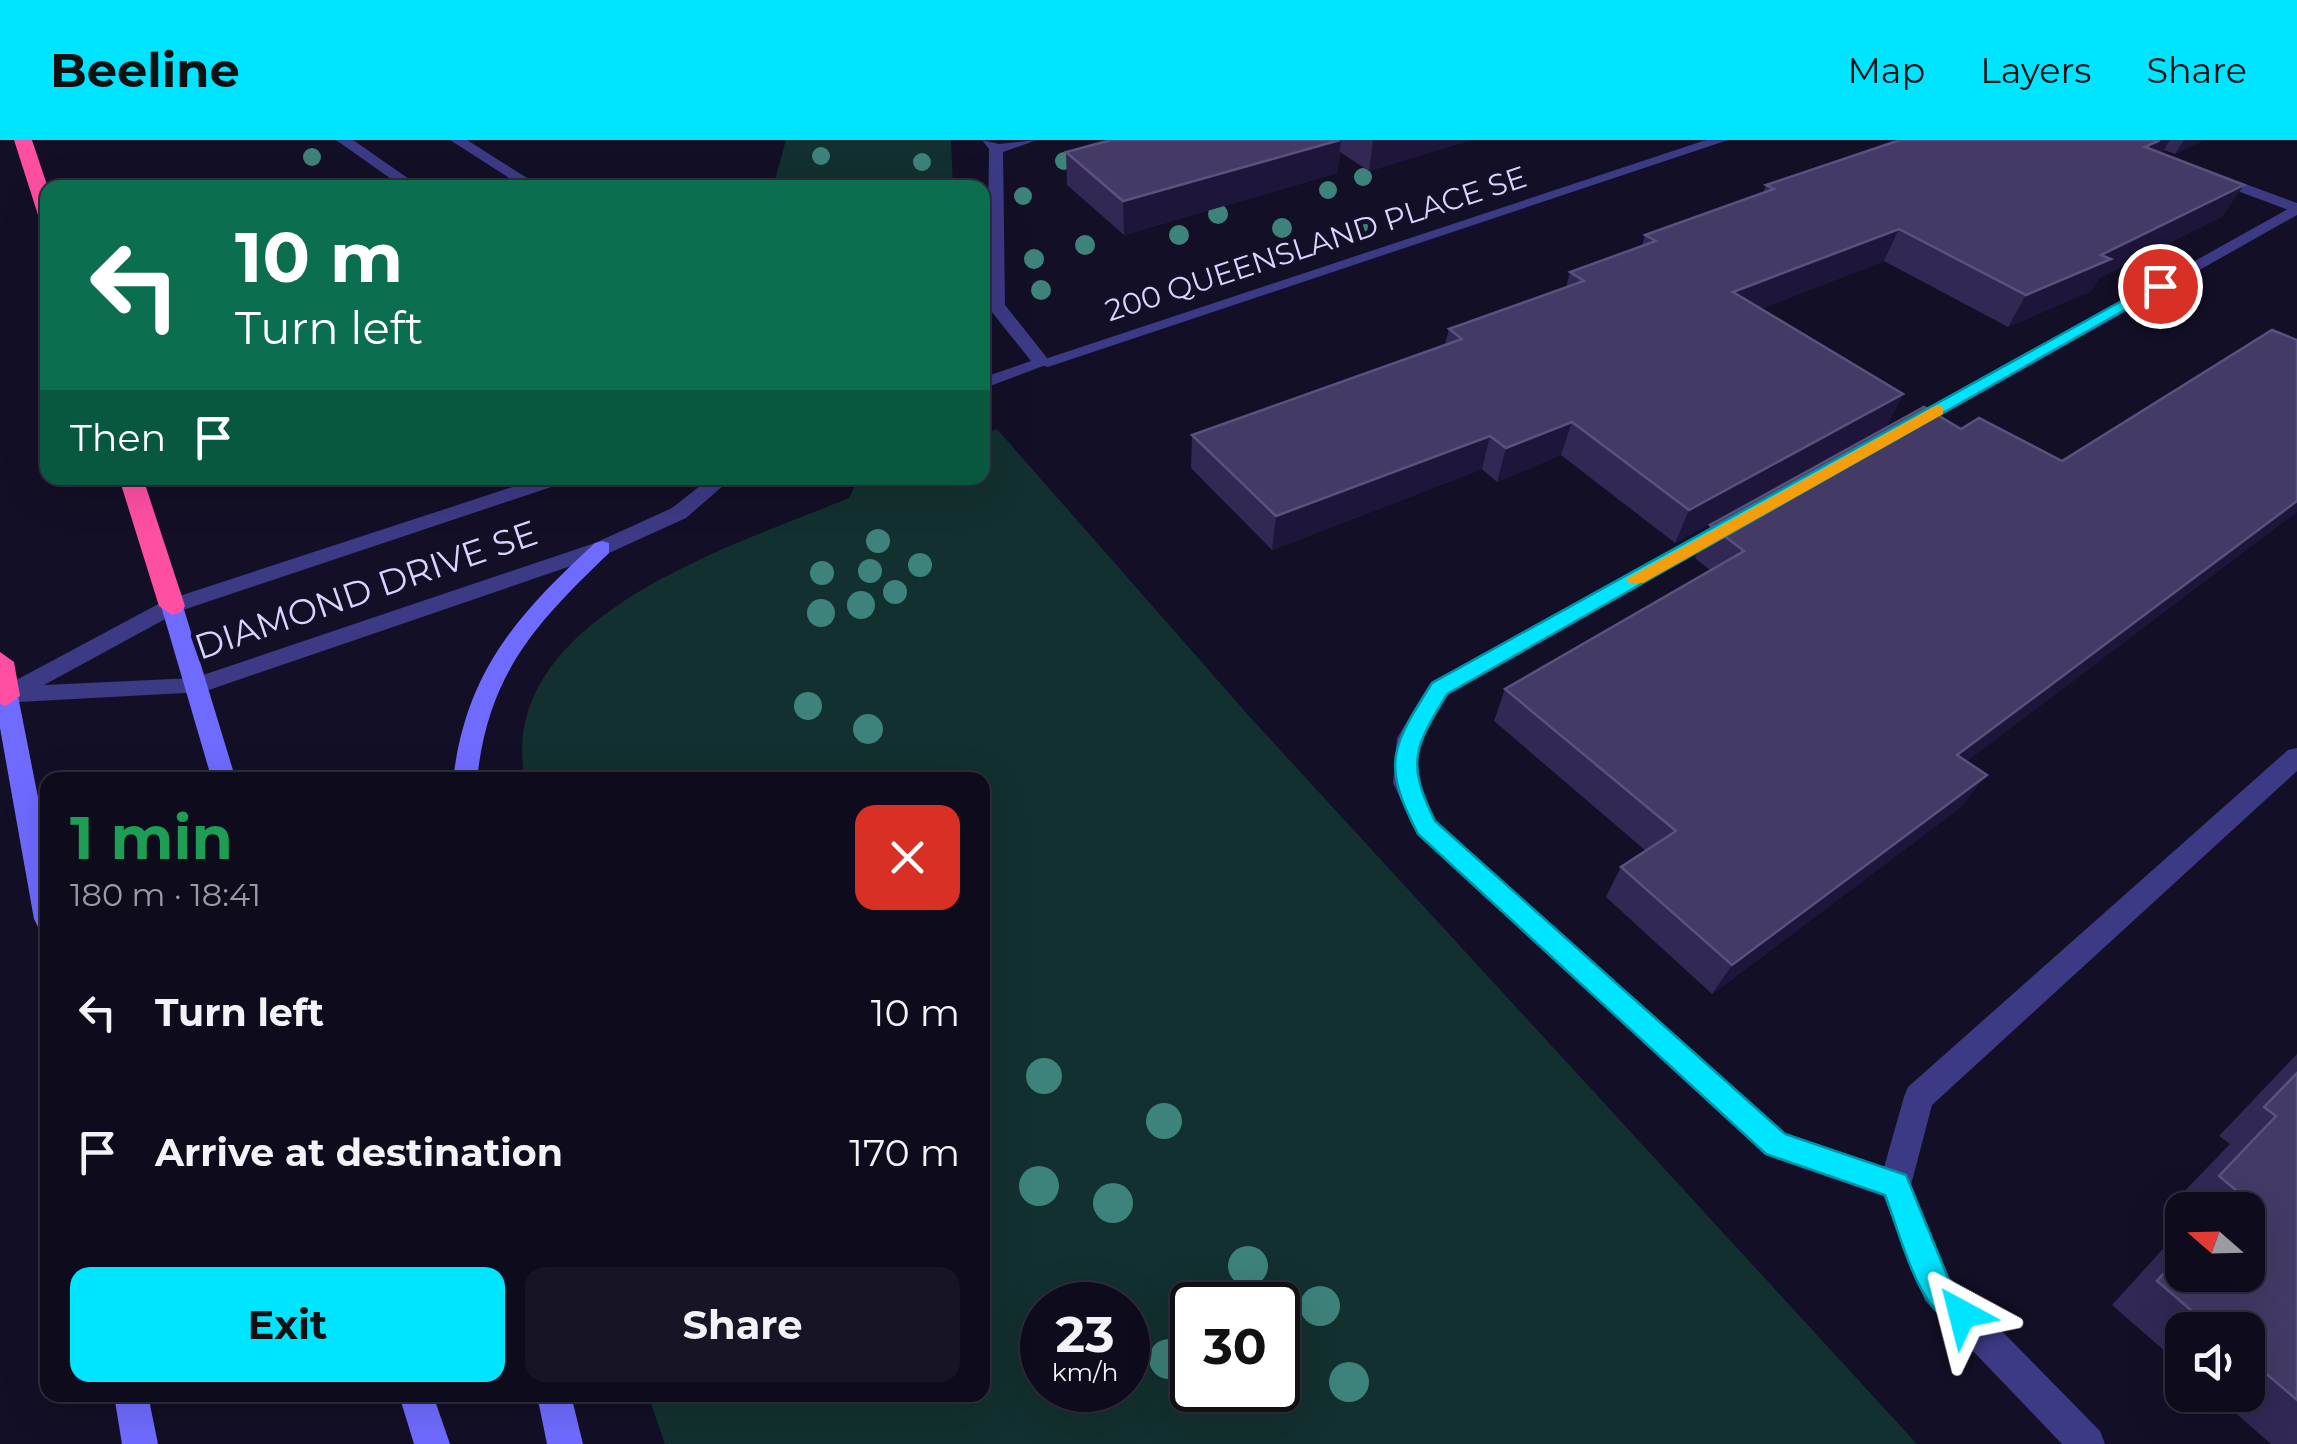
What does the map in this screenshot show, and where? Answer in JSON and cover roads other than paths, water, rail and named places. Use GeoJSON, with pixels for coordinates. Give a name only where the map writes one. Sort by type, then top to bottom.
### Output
{"type":"FeatureCollection","features":[{"type":"Feature","properties":{"kind":"highway"},"geometry":{"type":"LineString","coordinates":[[23,140],[40,193]]}},
{"type":"Feature","properties":{"kind":"highway"},"geometry":{"type":"LineString","coordinates":[[133,485],[172,606]]}},
{"type":"Feature","properties":{"kind":"highway"},"geometry":{"type":"LineString","coordinates":[[0,662],[3,697]]}},
{"type":"Feature","properties":{"kind":"main road"},"geometry":{"type":"LineString","coordinates":[[467,772],[478,713],[499,658],[526,619],[602,548]]}},
{"type":"Feature","properties":{"kind":"main road"},"geometry":{"type":"LineString","coordinates":[[172,606],[222,772]]}},
{"type":"Feature","properties":{"kind":"main road"},"geometry":{"type":"LineString","coordinates":[[3,697],[40,880]]}},
{"type":"Feature","properties":{"kind":"main road"},"geometry":{"type":"LineString","coordinates":[[132,1402],[140,1444]]}},
{"type":"Feature","properties":{"kind":"main road"},"geometry":{"type":"LineString","coordinates":[[418,1402],[432,1444]]}},
{"type":"Feature","properties":{"kind":"main road"},"geometry":{"type":"LineString","coordinates":[[556,1402],[565,1444]]}},
{"type":"Feature","properties":{"kind":"street"},"geometry":{"type":"LineString","coordinates":[[344,140],[403,180]]}},
{"type":"Feature","properties":{"kind":"street"},"geometry":{"type":"LineString","coordinates":[[457,140],[523,180]]}},
{"type":"Feature","properties":{"kind":"street"},"geometry":{"type":"LineString","coordinates":[[1030,140],[992,144],[996,306],[1042,362]]}},
{"type":"Feature","properties":{"kind":"street","name":"200 QUEENSLAND PLACE SE"},"geometry":{"type":"LineString","coordinates":[[990,381],[1721,140]]}},
{"type":"Feature","properties":{"kind":"street"},"geometry":{"type":"LineString","coordinates":[[2205,174],[2297,209]]}},
{"type":"Feature","properties":{"kind":"street"},"geometry":{"type":"LineString","coordinates":[[1885,439],[2297,209]]}},
{"type":"Feature","properties":{"kind":"street","name":"DIAMOND DRIVE SE"},"geometry":{"type":"LineString","coordinates":[[3,697],[172,606],[537,485]]}},
{"type":"Feature","properties":{"kind":"street","name":"DIAMOND DRIVE SE"},"geometry":{"type":"LineString","coordinates":[[3,697],[195,686],[602,548],[680,513],[714,485]]}},
{"type":"Feature","properties":{"kind":"street"},"geometry":{"type":"LineString","coordinates":[[1748,516],[1439,688],[1409,738],[1405,783],[1426,827],[1776,1145],[1896,1185]]}},
{"type":"Feature","properties":{"kind":"street"},"geometry":{"type":"LineString","coordinates":[[2087,1444],[1938,1289],[1896,1185],[1919,1097],[2297,757]]}}]}
